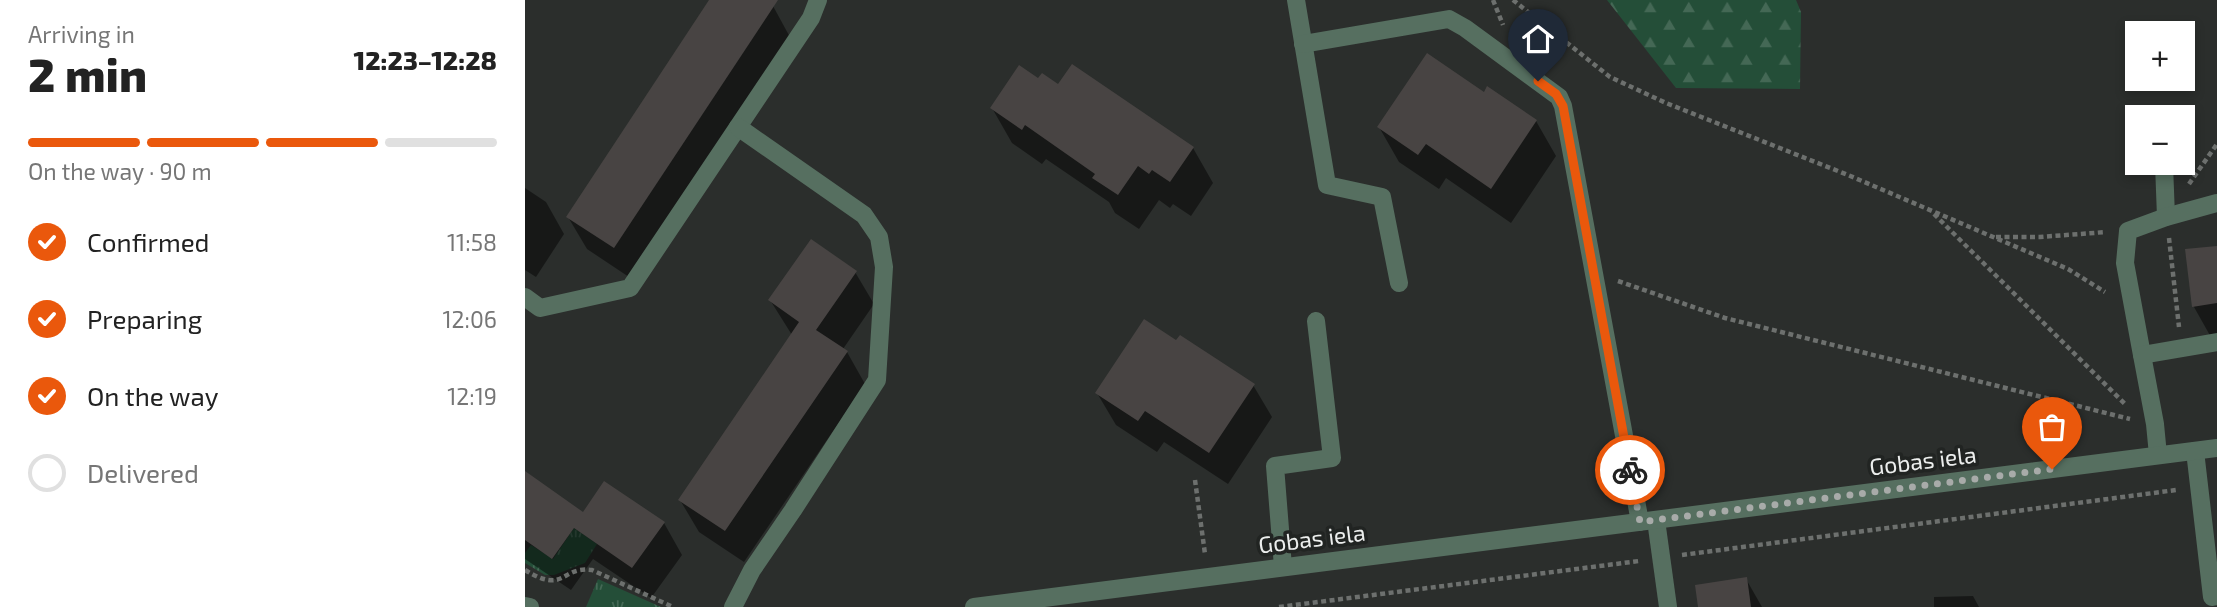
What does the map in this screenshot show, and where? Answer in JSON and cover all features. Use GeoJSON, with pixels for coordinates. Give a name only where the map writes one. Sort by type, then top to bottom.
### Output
{"type":"FeatureCollection","features":[{"type":"Feature","properties":{"kind":"street"},"geometry":{"type":"LineString","coordinates":[[525,297],[540,308],[630,288],[811,18],[818,0]]}},
{"type":"Feature","properties":{"kind":"street"},"geometry":{"type":"LineString","coordinates":[[1296,0],[1327,185],[1382,197],[1399,283]]}},
{"type":"Feature","properties":{"kind":"street"},"geometry":{"type":"LineString","coordinates":[[1303,44],[1449,19],[1457,22],[1556,94],[1563,106],[1594,273],[1648,521],[1661,557],[1668,607]]}},
{"type":"Feature","properties":{"kind":"street"},"geometry":{"type":"LineString","coordinates":[[733,607],[752,570],[877,380],[884,267],[879,237],[864,215],[738,127]]}},
{"type":"Feature","properties":{"kind":"street"},"geometry":{"type":"LineString","coordinates":[[2164,175],[2166,216]]}},
{"type":"Feature","properties":{"kind":"street"},"geometry":{"type":"LineString","coordinates":[[2158,456],[2150,429],[2142,355],[2125,263],[2128,231],[2166,216],[2217,203]]}},
{"type":"Feature","properties":{"kind":"street"},"geometry":{"type":"LineString","coordinates":[[1283,567],[1275,466],[1332,458],[1316,321]]}},
{"type":"Feature","properties":{"kind":"street"},"geometry":{"type":"LineString","coordinates":[[2142,355],[2217,342]]}},
{"type":"Feature","properties":{"kind":"street","name":"Gobas iela"},"geometry":{"type":"LineString","coordinates":[[974,607],[2217,448]]}},
{"type":"Feature","properties":{"kind":"street"},"geometry":{"type":"LineString","coordinates":[[2195,451],[2214,596]]}},
{"type":"Feature","properties":{"kind":"path"},"geometry":{"type":"LineString","coordinates":[[1513,0],[1610,77],[1666,103],[2068,269],[2135,310]]}},
{"type":"Feature","properties":{"kind":"path"},"geometry":{"type":"LineString","coordinates":[[2181,349],[2166,216],[2217,144]]}},
{"type":"Feature","properties":{"kind":"path"},"geometry":{"type":"LineString","coordinates":[[1931,211],[2150,429]]}},
{"type":"Feature","properties":{"kind":"path"},"geometry":{"type":"LineString","coordinates":[[1994,237],[2128,231]]}},
{"type":"Feature","properties":{"kind":"path"},"geometry":{"type":"LineString","coordinates":[[1594,273],[1725,318],[2150,429]]}},
{"type":"Feature","properties":{"kind":"path"},"geometry":{"type":"LineString","coordinates":[[1195,480],[1208,577]]}},
{"type":"Feature","properties":{"kind":"path"},"geometry":{"type":"LineString","coordinates":[[1279,607],[2199,487]]}},
{"type":"Feature","properties":{"kind":"path"},"geometry":{"type":"LineString","coordinates":[[525,570],[541,580],[552,582],[583,569],[592,570],[673,607]]}},
{"type":"Feature","properties":{"kind":"green space"},"geometry":{"type":"Polygon","coordinates":[[[1607,0],[1796,0],[1801,12],[1800,89],[1676,88],[1607,0]]]}},
{"type":"Feature","properties":{"kind":"green space"},"geometry":{"type":"Polygon","coordinates":[[[574,528],[597,544],[585,563],[554,575],[545,575],[525,563],[525,553],[531,545],[553,559],[574,528]]]}},
{"type":"Feature","properties":{"kind":"green space"},"geometry":{"type":"Polygon","coordinates":[[[598,579],[661,607],[586,607],[598,579]]]}},
{"type":"Feature","properties":{"kind":"building"},"geometry":{"type":"Polygon","coordinates":[[[709,0],[778,0],[614,248],[566,217],[709,0]]]}},
{"type":"Feature","properties":{"kind":"building"},"geometry":{"type":"Polygon","coordinates":[[[1427,53],[1484,92],[1487,86],[1537,120],[1491,189],[1426,144],[1418,155],[1377,127],[1427,53]]]}},
{"type":"Feature","properties":{"kind":"building"},"geometry":{"type":"Polygon","coordinates":[[[1072,64],[1194,147],[1170,182],[1152,170],[1149,174],[1138,166],[1118,195],[1092,178],[1095,174],[1025,125],[1022,130],[990,108],[1019,65],[1038,78],[1042,73],[1058,84],[1072,64]]]}},
{"type":"Feature","properties":{"kind":"building"},"geometry":{"type":"Polygon","coordinates":[[[811,239],[857,271],[816,330],[848,351],[725,531],[678,500],[799,322],[768,300],[811,239]]]}},
{"type":"Feature","properties":{"kind":"building"},"geometry":{"type":"Polygon","coordinates":[[[2217,246],[2217,303],[2192,307],[2185,249],[2217,246]]]}},
{"type":"Feature","properties":{"kind":"building"},"geometry":{"type":"Polygon","coordinates":[[[1144,319],[1176,340],[1180,335],[1255,384],[1209,453],[1145,411],[1138,421],[1095,393],[1144,319]]]}},
{"type":"Feature","properties":{"kind":"building"},"geometry":{"type":"Polygon","coordinates":[[[525,471],[583,512],[604,481],[665,522],[632,568],[574,528],[552,559],[525,540],[525,471]]]}},
{"type":"Feature","properties":{"kind":"building"},"geometry":{"type":"Polygon","coordinates":[[[1747,577],[1751,607],[1698,607],[1695,585],[1747,577]]]}},
{"type":"Feature","properties":{"kind":"way so far"},"geometry":{"type":"LineString","coordinates":[[1630,470],[1640,522],[2052,469]]}},
{"type":"Feature","properties":{"kind":"route"},"geometry":{"type":"LineString","coordinates":[[1538,81],[1556,94],[1563,106],[1630,470]]}}]}
